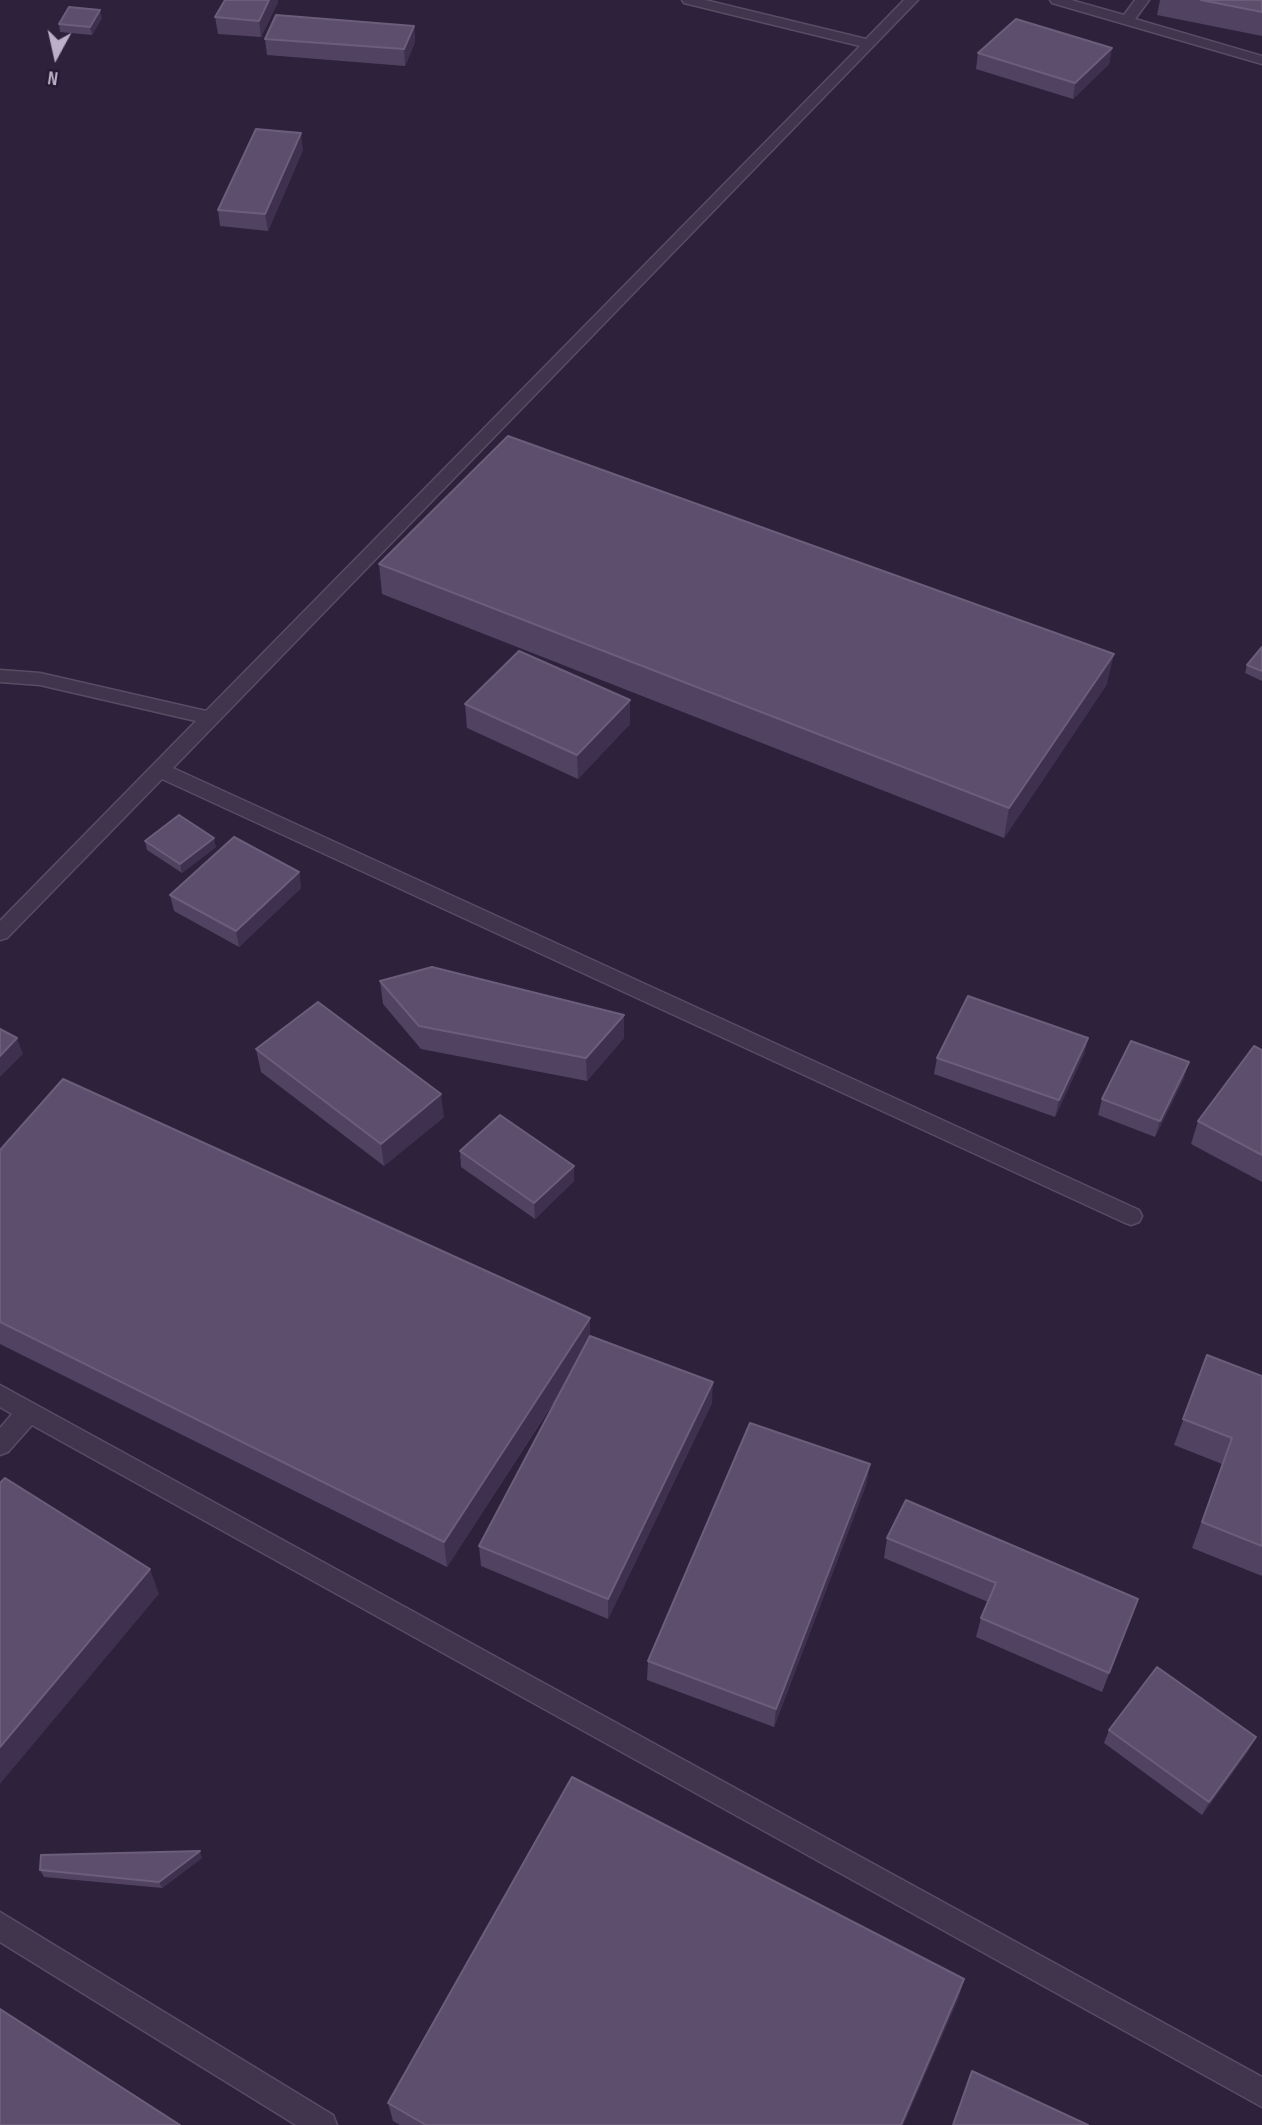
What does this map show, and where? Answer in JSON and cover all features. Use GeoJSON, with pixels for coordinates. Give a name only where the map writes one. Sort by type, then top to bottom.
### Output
{"type":"FeatureCollection","features":[{"type":"Feature","properties":{"kind":"street"},"geometry":{"type":"LineString","coordinates":[[689,0],[869,44]]}},
{"type":"Feature","properties":{"kind":"street"},"geometry":{"type":"LineString","coordinates":[[0,933],[911,0]]}},
{"type":"Feature","properties":{"kind":"street"},"geometry":{"type":"LineString","coordinates":[[1057,0],[1262,60]]}},
{"type":"Feature","properties":{"kind":"street"},"geometry":{"type":"LineString","coordinates":[[1127,20],[1142,0]]}},
{"type":"Feature","properties":{"kind":"street"},"geometry":{"type":"LineString","coordinates":[[0,676],[40,679],[210,718]]}},
{"type":"Feature","properties":{"kind":"street"},"geometry":{"type":"LineString","coordinates":[[160,770],[1131,1216]]}},
{"type":"Feature","properties":{"kind":"street"},"geometry":{"type":"LineString","coordinates":[[0,1395],[1262,2093]]}},
{"type":"Feature","properties":{"kind":"street"},"geometry":{"type":"LineString","coordinates":[[0,1445],[29,1411]]}},
{"type":"Feature","properties":{"kind":"street"},"geometry":{"type":"LineString","coordinates":[[0,1926],[323,2125]]}},
{"type":"Feature","properties":{"kind":"building"},"geometry":{"type":"Polygon","coordinates":[[[225,0],[269,0],[259,21],[215,17],[225,0]]]}},
{"type":"Feature","properties":{"kind":"building"},"geometry":{"type":"Polygon","coordinates":[[[1201,0],[1262,0],[1262,12],[1201,0]]]}},
{"type":"Feature","properties":{"kind":"building"},"geometry":{"type":"Polygon","coordinates":[[[69,7],[100,10],[90,27],[59,24],[69,7]]]}},
{"type":"Feature","properties":{"kind":"building"},"geometry":{"type":"Polygon","coordinates":[[[276,15],[414,26],[404,49],[265,39],[276,15]]]}},
{"type":"Feature","properties":{"kind":"building"},"geometry":{"type":"Polygon","coordinates":[[[1016,19],[1112,48],[1075,83],[978,53],[1016,19]]]}},
{"type":"Feature","properties":{"kind":"building"},"geometry":{"type":"Polygon","coordinates":[[[256,129],[301,133],[265,214],[218,210],[256,129]]]}},
{"type":"Feature","properties":{"kind":"building"},"geometry":{"type":"Polygon","coordinates":[[[508,436],[1114,654],[1009,808],[379,564],[508,436]]]}},
{"type":"Feature","properties":{"kind":"building"},"geometry":{"type":"Polygon","coordinates":[[[1262,647],[1262,671],[1247,665],[1262,647]]]}},
{"type":"Feature","properties":{"kind":"building"},"geometry":{"type":"Polygon","coordinates":[[[519,651],[630,700],[577,755],[465,704],[519,651]]]}},
{"type":"Feature","properties":{"kind":"building"},"geometry":{"type":"Polygon","coordinates":[[[179,815],[214,838],[180,864],[145,841],[179,815]]]}},
{"type":"Feature","properties":{"kind":"building"},"geometry":{"type":"Polygon","coordinates":[[[234,837],[299,872],[236,931],[170,895],[234,837]]]}},
{"type":"Feature","properties":{"kind":"building"},"geometry":{"type":"Polygon","coordinates":[[[432,967],[624,1015],[586,1058],[419,1026],[380,981],[432,967]]]}},
{"type":"Feature","properties":{"kind":"building"},"geometry":{"type":"Polygon","coordinates":[[[968,996],[1088,1038],[1059,1100],[937,1058],[968,996]]]}},
{"type":"Feature","properties":{"kind":"building"},"geometry":{"type":"Polygon","coordinates":[[[318,1002],[441,1094],[381,1144],[256,1049],[318,1002]]]}},
{"type":"Feature","properties":{"kind":"building"},"geometry":{"type":"Polygon","coordinates":[[[0,1029],[17,1038],[0,1056],[0,1029]]]}},
{"type":"Feature","properties":{"kind":"building"},"geometry":{"type":"Polygon","coordinates":[[[1131,1041],[1189,1062],[1160,1121],[1102,1099],[1131,1041]]]}},
{"type":"Feature","properties":{"kind":"building"},"geometry":{"type":"Polygon","coordinates":[[[1254,1046],[1262,1050],[1262,1155],[1198,1121],[1254,1046]]]}},
{"type":"Feature","properties":{"kind":"building"},"geometry":{"type":"Polygon","coordinates":[[[63,1079],[590,1318],[444,1542],[0,1322],[0,1150],[63,1079]]]}},
{"type":"Feature","properties":{"kind":"building"},"geometry":{"type":"Polygon","coordinates":[[[500,1115],[574,1166],[534,1203],[460,1151],[500,1115]]]}},
{"type":"Feature","properties":{"kind":"building"},"geometry":{"type":"Polygon","coordinates":[[[590,1336],[713,1382],[608,1599],[479,1546],[590,1336]]]}},
{"type":"Feature","properties":{"kind":"building"},"geometry":{"type":"Polygon","coordinates":[[[1207,1355],[1262,1376],[1262,1546],[1202,1522],[1232,1438],[1183,1419],[1207,1355]]]}},
{"type":"Feature","properties":{"kind":"building"},"geometry":{"type":"Polygon","coordinates":[[[750,1423],[870,1464],[776,1709],[648,1661],[750,1423]]]}},
{"type":"Feature","properties":{"kind":"building"},"geometry":{"type":"Polygon","coordinates":[[[5,1478],[150,1569],[0,1747],[0,1483],[5,1478]]]}},
{"type":"Feature","properties":{"kind":"building"},"geometry":{"type":"Polygon","coordinates":[[[906,1500],[1138,1599],[1109,1673],[981,1618],[996,1583],[887,1538],[906,1500]]]}},
{"type":"Feature","properties":{"kind":"building"},"geometry":{"type":"Polygon","coordinates":[[[1157,1667],[1256,1737],[1209,1802],[1109,1730],[1157,1667]]]}},
{"type":"Feature","properties":{"kind":"building"},"geometry":{"type":"Polygon","coordinates":[[[572,1777],[964,1979],[901,2125],[426,2125],[388,2103],[572,1777]]]}},
{"type":"Feature","properties":{"kind":"building"},"geometry":{"type":"Polygon","coordinates":[[[200,1851],[159,1882],[40,1870],[41,1855],[200,1851]]]}},
{"type":"Feature","properties":{"kind":"building"},"geometry":{"type":"Polygon","coordinates":[[[0,2009],[180,2125],[0,2125],[0,2009]]]}},
{"type":"Feature","properties":{"kind":"building"},"geometry":{"type":"Polygon","coordinates":[[[972,2071],[1088,2125],[953,2125],[972,2071]]]}}]}
